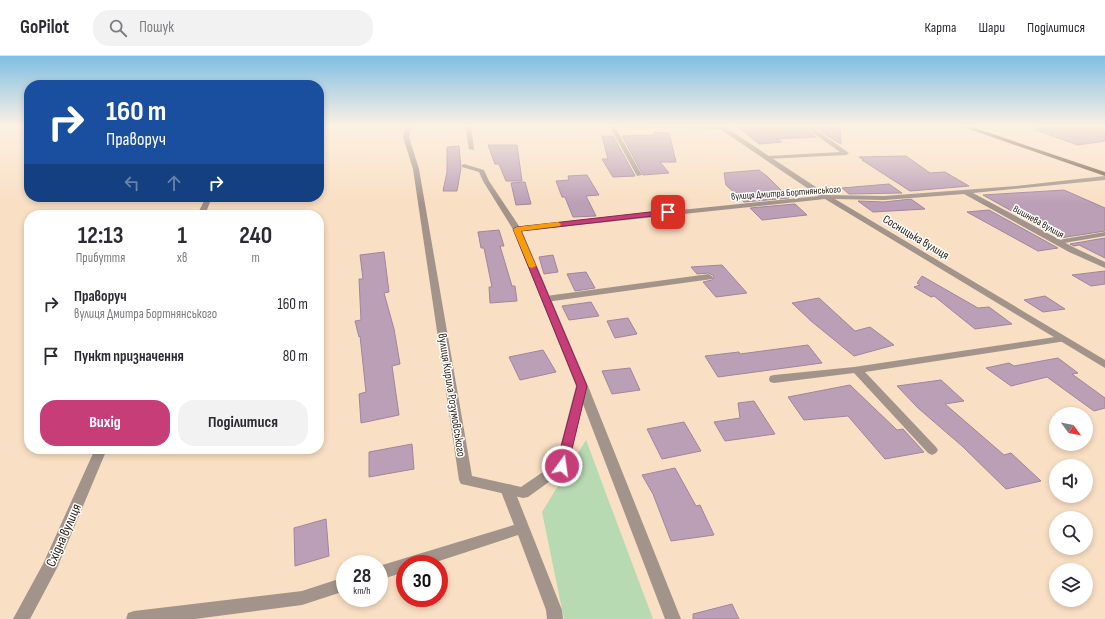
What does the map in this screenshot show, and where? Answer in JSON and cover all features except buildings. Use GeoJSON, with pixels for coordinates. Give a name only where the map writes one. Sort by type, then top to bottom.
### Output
{"type":"FeatureCollection","features":[{"type":"Feature","properties":{"kind":"main road"},"geometry":{"type":"LineString","coordinates":[[1038,151],[1105,174]]}},
{"type":"Feature","properties":{"kind":"street","name":"вулиця Кирила Розумовського"},"geometry":{"type":"LineString","coordinates":[[410,151],[416,169],[466,480],[523,493],[562,466],[582,386]]}},
{"type":"Feature","properties":{"kind":"street"},"geometry":{"type":"LineString","coordinates":[[626,151],[639,175]]}},
{"type":"Feature","properties":{"kind":"street","name":"Сосницька вулиця"},"geometry":{"type":"LineString","coordinates":[[758,151],[826,197],[1105,365]]}},
{"type":"Feature","properties":{"kind":"street"},"geometry":{"type":"LineString","coordinates":[[768,158],[846,153],[843,151]]}},
{"type":"Feature","properties":{"kind":"street"},"geometry":{"type":"LineString","coordinates":[[464,166],[482,171],[486,181],[517,229],[582,386],[673,619]]}},
{"type":"Feature","properties":{"kind":"street","name":"вулиця Дмитра Бортнянського"},"geometry":{"type":"LineString","coordinates":[[517,229],[826,197],[884,198],[966,192],[1105,178]]}},
{"type":"Feature","properties":{"kind":"street","name":"Вишнева вулиця"},"geometry":{"type":"LineString","coordinates":[[966,192],[1058,242],[1105,265]]}},
{"type":"Feature","properties":{"kind":"street"},"geometry":{"type":"LineString","coordinates":[[1058,242],[1105,234]]}},
{"type":"Feature","properties":{"kind":"street"},"geometry":{"type":"LineString","coordinates":[[546,299],[709,277]]}},
{"type":"Feature","properties":{"kind":"street"},"geometry":{"type":"LineString","coordinates":[[774,379],[857,370],[1062,339]]}},
{"type":"Feature","properties":{"kind":"street"},"geometry":{"type":"LineString","coordinates":[[857,370],[932,450]]}},
{"type":"Feature","properties":{"kind":"street","name":"Східна вулиця"},"geometry":{"type":"LineString","coordinates":[[21,619],[50,568],[99,454]]}},
{"type":"Feature","properties":{"kind":"street"},"geometry":{"type":"LineString","coordinates":[[507,489],[554,610],[555,619]]}},
{"type":"Feature","properties":{"kind":"street"},"geometry":{"type":"LineString","coordinates":[[437,555],[522,528]]}},
{"type":"Feature","properties":{"kind":"street"},"geometry":{"type":"LineString","coordinates":[[134,619],[302,598],[336,587]]}},
{"type":"Feature","properties":{"kind":"green space"},"geometry":{"type":"Polygon","coordinates":[[[586,440],[653,619],[564,619],[542,512],[586,440]]]}},
{"type":"Feature","properties":{"kind":"slow traffic"},"geometry":{"type":"LineString","coordinates":[[532,266],[517,229],[558,224]]}},
{"type":"Feature","properties":{"kind":"route"},"geometry":{"type":"LineString","coordinates":[[562,466],[582,386],[517,229],[668,212]]}}]}
